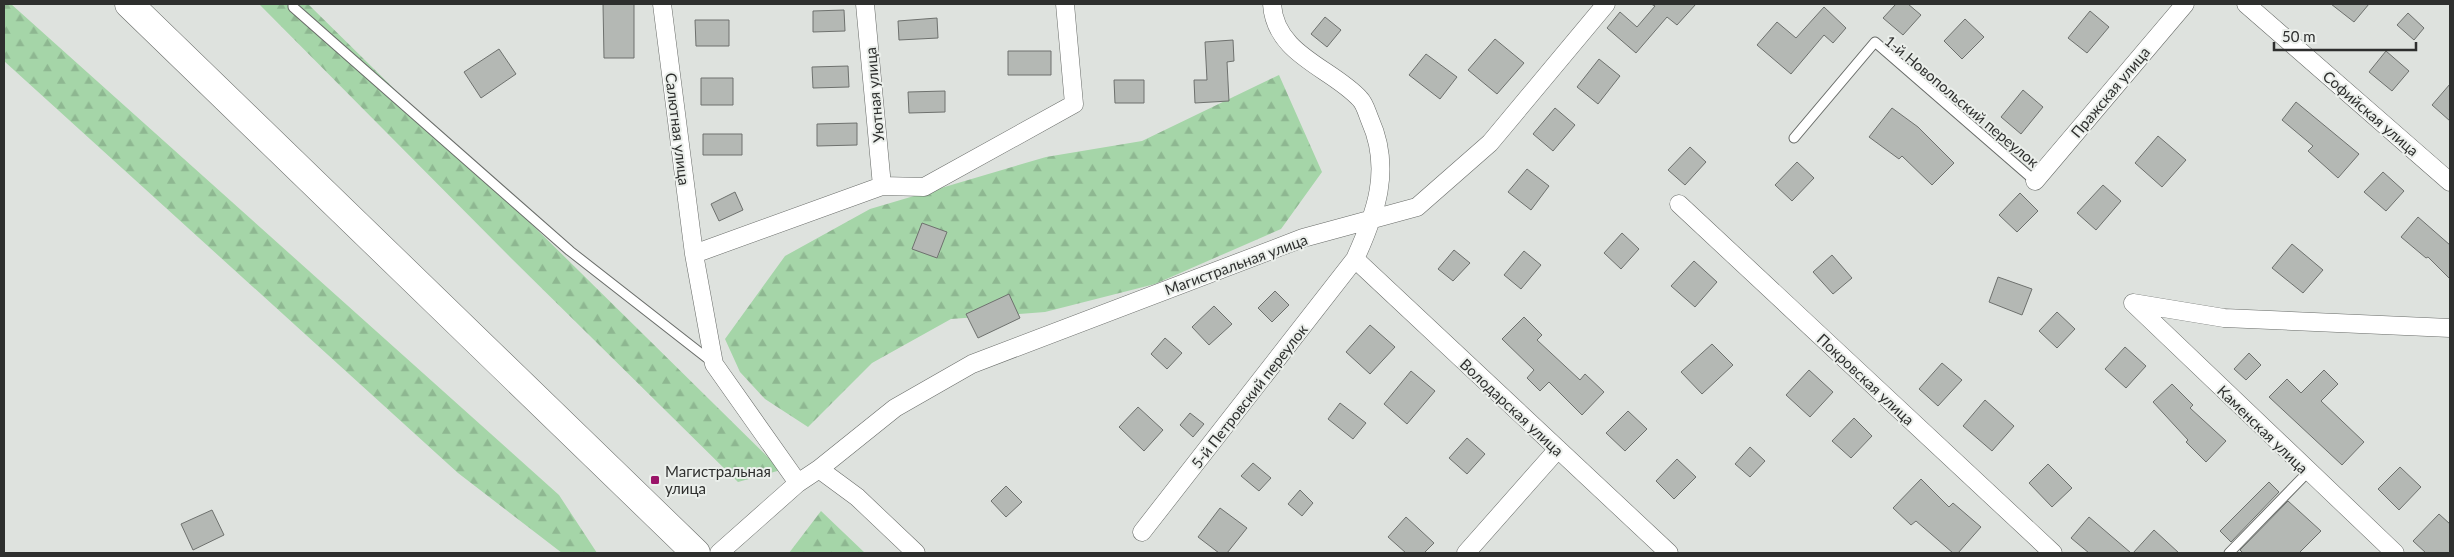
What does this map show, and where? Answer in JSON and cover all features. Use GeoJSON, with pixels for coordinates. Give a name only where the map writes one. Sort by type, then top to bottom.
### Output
{"type":"FeatureCollection","features":[{"type":"Feature","properties":{"kind":"main road"},"geometry":{"type":"LineString","coordinates":[[129,4],[696,553]]}},
{"type":"Feature","properties":{"kind":"street","name":"Салютная улица"},"geometry":{"type":"LineString","coordinates":[[662,4],[694,254],[714,364]]}},
{"type":"Feature","properties":{"kind":"street","name":"Уютная улица"},"geometry":{"type":"LineString","coordinates":[[866,4],[882,186]]}},
{"type":"Feature","properties":{"kind":"street"},"geometry":{"type":"LineString","coordinates":[[694,254],[882,186],[924,187],[1074,104],[1065,4]]}},
{"type":"Feature","properties":{"kind":"street","name":"Магистральная улица"},"geometry":{"type":"LineString","coordinates":[[719,553],[798,483],[819,469],[895,408],[972,364],[1303,238],[1417,207],[1490,143],[1606,4]]}},
{"type":"Feature","properties":{"kind":"street","name":"Пражская улица"},"geometry":{"type":"LineString","coordinates":[[2035,181],[2185,4]]}},
{"type":"Feature","properties":{"kind":"street","name":"Софийская улица"},"geometry":{"type":"LineString","coordinates":[[2246,4],[2450,182]]}},
{"type":"Feature","properties":{"kind":"street","name":"5-й Петровский переулок"},"geometry":{"type":"LineString","coordinates":[[1142,532],[1355,259],[1373,220],[1379,188],[1381,160],[1374,130],[1361,99],[1294,49],[1277,8]]}},
{"type":"Feature","properties":{"kind":"street","name":"Покровская улица"},"geometry":{"type":"LineString","coordinates":[[1679,204],[2053,553]]}},
{"type":"Feature","properties":{"kind":"street","name":"Володарская улица"},"geometry":{"type":"LineString","coordinates":[[1355,259],[1670,553]]}},
{"type":"Feature","properties":{"kind":"street","name":"Каменская улица"},"geometry":{"type":"LineString","coordinates":[[2394,553],[2133,303],[2224,318],[2450,328]]}},
{"type":"Feature","properties":{"kind":"street"},"geometry":{"type":"LineString","coordinates":[[714,364],[798,483]]}},
{"type":"Feature","properties":{"kind":"street"},"geometry":{"type":"LineString","coordinates":[[1466,553],[1558,449]]}},
{"type":"Feature","properties":{"kind":"street"},"geometry":{"type":"LineString","coordinates":[[819,469],[856,496],[916,553]]}},
{"type":"Feature","properties":{"kind":"lane"},"geometry":{"type":"LineString","coordinates":[[293,4],[294,7],[570,251],[714,364]]}},
{"type":"Feature","properties":{"kind":"lane","name":"1-й Новопольский переулок"},"geometry":{"type":"LineString","coordinates":[[1794,138],[1875,42],[2035,181]]}},
{"type":"Feature","properties":{"kind":"lane"},"geometry":{"type":"LineString","coordinates":[[2229,553],[2308,472]]}},
{"type":"Feature","properties":{"kind":"green space"},"geometry":{"type":"Polygon","coordinates":[[[4,4],[11,4],[559,495],[597,553],[562,553],[458,473],[4,61],[4,4]]]}},
{"type":"Feature","properties":{"kind":"green space"},"geometry":{"type":"Polygon","coordinates":[[[259,4],[308,4],[781,470],[738,482],[512,259],[259,4]]]}},
{"type":"Feature","properties":{"kind":"green space"},"geometry":{"type":"Polygon","coordinates":[[[1279,75],[1322,172],[1281,229],[1155,284],[1045,312],[951,319],[872,363],[808,427],[765,399],[740,372],[725,339],[785,256],[870,209],[1046,157],[1142,141],[1279,75]]]}},
{"type":"Feature","properties":{"kind":"green space"},"geometry":{"type":"Polygon","coordinates":[[[821,511],[865,553],[789,553],[821,511]]]}},
{"type":"Feature","properties":{"kind":"building"},"geometry":{"type":"Polygon","coordinates":[[[603,4],[634,4],[634,58],[604,58],[603,4]]]}},
{"type":"Feature","properties":{"kind":"building"},"geometry":{"type":"Polygon","coordinates":[[[1651,4],[1696,4],[1677,25],[1667,17],[1636,53],[1607,28],[1620,12],[1637,27],[1655,6],[1651,4]]]}},
{"type":"Feature","properties":{"kind":"building"},"geometry":{"type":"Polygon","coordinates":[[[1896,4],[1908,4],[1921,15],[1903,35],[1883,18],[1896,4]]]}},
{"type":"Feature","properties":{"kind":"building"},"geometry":{"type":"Polygon","coordinates":[[[2331,4],[2369,4],[2354,22],[2331,4]]]}},
{"type":"Feature","properties":{"kind":"building"},"geometry":{"type":"Polygon","coordinates":[[[1824,7],[1846,28],[1833,43],[1824,35],[1791,74],[1757,45],[1777,22],[1796,38],[1824,7]]]}},
{"type":"Feature","properties":{"kind":"building"},"geometry":{"type":"Polygon","coordinates":[[[844,10],[845,31],[813,32],[813,11],[844,10]]]}},
{"type":"Feature","properties":{"kind":"building"},"geometry":{"type":"Polygon","coordinates":[[[2090,11],[2109,27],[2087,53],[2068,38],[2090,11]]]}},
{"type":"Feature","properties":{"kind":"building"},"geometry":{"type":"Polygon","coordinates":[[[2408,13],[2424,28],[2414,40],[2397,25],[2408,13]]]}},
{"type":"Feature","properties":{"kind":"building"},"geometry":{"type":"Polygon","coordinates":[[[1325,17],[1341,30],[1327,47],[1311,34],[1325,17]]]}},
{"type":"Feature","properties":{"kind":"building"},"geometry":{"type":"Polygon","coordinates":[[[937,18],[938,38],[899,40],[898,21],[937,18]]]}},
{"type":"Feature","properties":{"kind":"building"},"geometry":{"type":"Polygon","coordinates":[[[1965,19],[1984,37],[1962,59],[1944,41],[1965,19]]]}},
{"type":"Feature","properties":{"kind":"building"},"geometry":{"type":"Polygon","coordinates":[[[695,20],[729,20],[729,46],[696,46],[695,20]]]}},
{"type":"Feature","properties":{"kind":"building"},"geometry":{"type":"Polygon","coordinates":[[[1495,39],[1524,63],[1497,94],[1468,70],[1495,39]]]}},
{"type":"Feature","properties":{"kind":"building"},"geometry":{"type":"Polygon","coordinates":[[[1233,40],[1234,61],[1227,62],[1229,101],[1195,103],[1194,80],[1207,80],[1205,42],[1233,40]]]}},
{"type":"Feature","properties":{"kind":"building"},"geometry":{"type":"Polygon","coordinates":[[[499,49],[516,74],[481,98],[464,72],[499,49]]]}},
{"type":"Feature","properties":{"kind":"building"},"geometry":{"type":"Polygon","coordinates":[[[1008,51],[1051,51],[1051,75],[1008,75],[1008,51]]]}},
{"type":"Feature","properties":{"kind":"building"},"geometry":{"type":"Polygon","coordinates":[[[2386,51],[2409,71],[2392,91],[2369,72],[2386,51]]]}},
{"type":"Feature","properties":{"kind":"building"},"geometry":{"type":"Polygon","coordinates":[[[1426,54],[1457,77],[1440,99],[1409,75],[1426,54]]]}},
{"type":"Feature","properties":{"kind":"building"},"geometry":{"type":"Polygon","coordinates":[[[1599,59],[1620,76],[1598,104],[1577,87],[1599,59]]]}},
{"type":"Feature","properties":{"kind":"building"},"geometry":{"type":"Polygon","coordinates":[[[848,66],[849,87],[813,88],[812,67],[848,66]]]}},
{"type":"Feature","properties":{"kind":"building"},"geometry":{"type":"Polygon","coordinates":[[[701,78],[733,78],[733,105],[701,105],[701,78]]]}},
{"type":"Feature","properties":{"kind":"building"},"geometry":{"type":"Polygon","coordinates":[[[1114,80],[1144,80],[1144,103],[1115,103],[1114,80]]]}},
{"type":"Feature","properties":{"kind":"building"},"geometry":{"type":"Polygon","coordinates":[[[2450,84],[2450,121],[2432,105],[2450,84]]]}},
{"type":"Feature","properties":{"kind":"building"},"geometry":{"type":"Polygon","coordinates":[[[2023,90],[2043,107],[2021,134],[2001,117],[2023,90]]]}},
{"type":"Feature","properties":{"kind":"building"},"geometry":{"type":"Polygon","coordinates":[[[945,91],[945,112],[909,113],[908,92],[945,91]]]}},
{"type":"Feature","properties":{"kind":"building"},"geometry":{"type":"Polygon","coordinates":[[[2296,102],[2359,154],[2338,178],[2308,151],[2313,146],[2282,120],[2296,102]]]}},
{"type":"Feature","properties":{"kind":"building"},"geometry":{"type":"Polygon","coordinates":[[[1555,108],[1575,125],[1553,151],[1533,134],[1555,108]]]}},
{"type":"Feature","properties":{"kind":"building"},"geometry":{"type":"Polygon","coordinates":[[[1892,108],[1918,127],[1954,163],[1932,185],[1902,156],[1899,159],[1869,137],[1892,108]]]}},
{"type":"Feature","properties":{"kind":"building"},"geometry":{"type":"Polygon","coordinates":[[[857,123],[857,145],[817,146],[817,124],[857,123]]]}},
{"type":"Feature","properties":{"kind":"building"},"geometry":{"type":"Polygon","coordinates":[[[703,134],[742,134],[742,155],[703,155],[703,134]]]}},
{"type":"Feature","properties":{"kind":"building"},"geometry":{"type":"Polygon","coordinates":[[[2158,136],[2186,160],[2162,187],[2135,163],[2158,136]]]}},
{"type":"Feature","properties":{"kind":"building"},"geometry":{"type":"Polygon","coordinates":[[[1690,147],[1706,162],[1685,185],[1668,170],[1690,147]]]}},
{"type":"Feature","properties":{"kind":"building"},"geometry":{"type":"Polygon","coordinates":[[[1797,162],[1814,178],[1792,201],[1775,185],[1797,162]]]}},
{"type":"Feature","properties":{"kind":"building"},"geometry":{"type":"Polygon","coordinates":[[[1527,169],[1549,186],[1531,210],[1508,192],[1527,169]]]}},
{"type":"Feature","properties":{"kind":"building"},"geometry":{"type":"Polygon","coordinates":[[[2383,172],[2404,191],[2386,211],[2364,192],[2383,172]]]}},
{"type":"Feature","properties":{"kind":"building"},"geometry":{"type":"Polygon","coordinates":[[[2103,185],[2121,201],[2096,230],[2077,213],[2103,185]]]}},
{"type":"Feature","properties":{"kind":"building"},"geometry":{"type":"Polygon","coordinates":[[[735,192],[743,210],[719,221],[711,204],[735,192]]]}},
{"type":"Feature","properties":{"kind":"building"},"geometry":{"type":"Polygon","coordinates":[[[2020,193],[2038,211],[2017,232],[1999,215],[2020,193]]]}},
{"type":"Feature","properties":{"kind":"building"},"geometry":{"type":"Polygon","coordinates":[[[2418,217],[2450,245],[2450,279],[2428,257],[2426,258],[2401,237],[2418,217]]]}},
{"type":"Feature","properties":{"kind":"building"},"geometry":{"type":"Polygon","coordinates":[[[922,223],[947,232],[937,258],[912,249],[922,223]]]}},
{"type":"Feature","properties":{"kind":"building"},"geometry":{"type":"Polygon","coordinates":[[[1622,233],[1639,249],[1621,269],[1604,253],[1622,233]]]}},
{"type":"Feature","properties":{"kind":"building"},"geometry":{"type":"Polygon","coordinates":[[[2292,244],[2323,270],[2303,293],[2272,268],[2292,244]]]}},
{"type":"Feature","properties":{"kind":"building"},"geometry":{"type":"Polygon","coordinates":[[[1454,250],[1470,263],[1453,281],[1438,269],[1454,250]]]}},
{"type":"Feature","properties":{"kind":"building"},"geometry":{"type":"Polygon","coordinates":[[[1524,251],[1541,265],[1521,289],[1504,275],[1524,251]]]}},
{"type":"Feature","properties":{"kind":"building"},"geometry":{"type":"Polygon","coordinates":[[[1832,255],[1852,278],[1833,294],[1813,272],[1832,255]]]}},
{"type":"Feature","properties":{"kind":"building"},"geometry":{"type":"Polygon","coordinates":[[[1694,261],[1717,282],[1695,307],[1671,286],[1694,261]]]}},
{"type":"Feature","properties":{"kind":"building"},"geometry":{"type":"Polygon","coordinates":[[[1998,277],[2032,289],[2022,315],[1989,302],[1998,277]]]}},
{"type":"Feature","properties":{"kind":"building"},"geometry":{"type":"Polygon","coordinates":[[[1275,291],[1289,305],[1272,322],[1258,308],[1275,291]]]}},
{"type":"Feature","properties":{"kind":"building"},"geometry":{"type":"Polygon","coordinates":[[[1009,294],[1020,318],[978,338],[966,314],[1009,294]]]}},
{"type":"Feature","properties":{"kind":"building"},"geometry":{"type":"Polygon","coordinates":[[[1214,306],[1232,324],[1209,345],[1192,327],[1214,306]]]}},
{"type":"Feature","properties":{"kind":"building"},"geometry":{"type":"Polygon","coordinates":[[[2057,312],[2075,329],[2057,348],[2039,331],[2057,312]]]}},
{"type":"Feature","properties":{"kind":"building"},"geometry":{"type":"Polygon","coordinates":[[[1524,317],[1542,335],[1537,340],[1580,380],[1585,374],[1604,392],[1582,415],[1549,382],[1540,391],[1527,378],[1534,370],[1502,339],[1524,317]]]}},
{"type":"Feature","properties":{"kind":"building"},"geometry":{"type":"Polygon","coordinates":[[[1370,325],[1395,347],[1370,374],[1346,352],[1370,325]]]}},
{"type":"Feature","properties":{"kind":"building"},"geometry":{"type":"Polygon","coordinates":[[[1165,338],[1182,353],[1167,369],[1151,354],[1165,338]]]}},
{"type":"Feature","properties":{"kind":"building"},"geometry":{"type":"Polygon","coordinates":[[[1712,344],[1733,365],[1702,394],[1681,372],[1712,344]]]}},
{"type":"Feature","properties":{"kind":"building"},"geometry":{"type":"Polygon","coordinates":[[[2125,347],[2146,366],[2126,388],[2105,369],[2125,347]]]}},
{"type":"Feature","properties":{"kind":"building"},"geometry":{"type":"Polygon","coordinates":[[[2249,353],[2261,365],[2246,380],[2234,369],[2249,353]]]}},
{"type":"Feature","properties":{"kind":"building"},"geometry":{"type":"Polygon","coordinates":[[[1942,363],[1962,380],[1938,406],[1919,389],[1942,363]]]}},
{"type":"Feature","properties":{"kind":"building"},"geometry":{"type":"Polygon","coordinates":[[[1809,370],[1833,392],[1810,417],[1786,395],[1809,370]]]}},
{"type":"Feature","properties":{"kind":"building"},"geometry":{"type":"Polygon","coordinates":[[[2324,370],[2338,384],[2321,401],[2364,442],[2342,465],[2269,397],[2287,379],[2301,393],[2324,370]]]}},
{"type":"Feature","properties":{"kind":"building"},"geometry":{"type":"Polygon","coordinates":[[[1411,371],[1435,391],[1407,424],[1384,404],[1411,371]]]}},
{"type":"Feature","properties":{"kind":"building"},"geometry":{"type":"Polygon","coordinates":[[[2172,384],[2193,405],[2190,408],[2226,441],[2206,462],[2186,442],[2188,440],[2153,402],[2172,384]]]}},
{"type":"Feature","properties":{"kind":"building"},"geometry":{"type":"Polygon","coordinates":[[[1985,400],[2014,426],[1992,451],[1963,426],[1985,400]]]}},
{"type":"Feature","properties":{"kind":"building"},"geometry":{"type":"Polygon","coordinates":[[[1340,403],[1366,423],[1353,439],[1328,419],[1340,403]]]}},
{"type":"Feature","properties":{"kind":"building"},"geometry":{"type":"Polygon","coordinates":[[[1138,407],[1163,430],[1144,451],[1119,427],[1138,407]]]}},
{"type":"Feature","properties":{"kind":"building"},"geometry":{"type":"Polygon","coordinates":[[[1628,411],[1647,429],[1625,451],[1606,433],[1628,411]]]}},
{"type":"Feature","properties":{"kind":"building"},"geometry":{"type":"Polygon","coordinates":[[[1190,413],[1204,424],[1193,437],[1180,425],[1190,413]]]}},
{"type":"Feature","properties":{"kind":"building"},"geometry":{"type":"Polygon","coordinates":[[[1854,418],[1872,436],[1851,458],[1832,441],[1854,418]]]}},
{"type":"Feature","properties":{"kind":"building"},"geometry":{"type":"Polygon","coordinates":[[[1467,438],[1485,454],[1467,474],[1449,458],[1467,438]]]}},
{"type":"Feature","properties":{"kind":"building"},"geometry":{"type":"Polygon","coordinates":[[[1750,447],[1765,461],[1750,477],[1735,464],[1750,447]]]}},
{"type":"Feature","properties":{"kind":"building"},"geometry":{"type":"Polygon","coordinates":[[[1677,459],[1696,477],[1674,499],[1656,481],[1677,459]]]}},
{"type":"Feature","properties":{"kind":"building"},"geometry":{"type":"Polygon","coordinates":[[[1253,463],[1271,478],[1259,491],[1241,476],[1253,463]]]}},
{"type":"Feature","properties":{"kind":"building"},"geometry":{"type":"Polygon","coordinates":[[[2048,464],[2072,488],[2052,507],[2029,483],[2048,464]]]}},
{"type":"Feature","properties":{"kind":"building"},"geometry":{"type":"Polygon","coordinates":[[[2400,467],[2421,487],[2399,510],[2378,489],[2400,467]]]}},
{"type":"Feature","properties":{"kind":"building"},"geometry":{"type":"Polygon","coordinates":[[[1921,479],[1949,507],[1953,503],[1981,527],[1958,553],[1953,553],[1916,521],[1911,525],[1893,508],[1921,479]]]}},
{"type":"Feature","properties":{"kind":"building"},"geometry":{"type":"Polygon","coordinates":[[[2269,482],[2279,492],[2231,542],[2220,531],[2269,482]]]}},
{"type":"Feature","properties":{"kind":"building"},"geometry":{"type":"Polygon","coordinates":[[[1006,486],[1022,502],[1006,517],[991,501],[1006,486]]]}},
{"type":"Feature","properties":{"kind":"building"},"geometry":{"type":"Polygon","coordinates":[[[1300,490],[1313,503],[1302,516],[1288,504],[1300,490]]]}},
{"type":"Feature","properties":{"kind":"building"},"geometry":{"type":"Polygon","coordinates":[[[2288,501],[2321,531],[2299,553],[2243,553],[2240,550],[2288,501]]]}},
{"type":"Feature","properties":{"kind":"building"},"geometry":{"type":"Polygon","coordinates":[[[1220,508],[1247,528],[1227,553],[1219,553],[1198,537],[1220,508]]]}},
{"type":"Feature","properties":{"kind":"building"},"geometry":{"type":"Polygon","coordinates":[[[212,510],[224,535],[193,550],[181,524],[212,510]]]}},
{"type":"Feature","properties":{"kind":"building"},"geometry":{"type":"Polygon","coordinates":[[[2439,514],[2450,524],[2450,553],[2426,553],[2413,541],[2439,514]]]}},
{"type":"Feature","properties":{"kind":"building"},"geometry":{"type":"Polygon","coordinates":[[[1406,517],[1434,543],[1424,553],[1406,553],[1388,537],[1406,517]]]}},
{"type":"Feature","properties":{"kind":"building"},"geometry":{"type":"Polygon","coordinates":[[[2089,517],[2131,553],[2089,553],[2071,538],[2089,517]]]}},
{"type":"Feature","properties":{"kind":"building"},"geometry":{"type":"Polygon","coordinates":[[[2154,530],[2179,553],[2133,553],[2154,530]]]}},
{"type":"Feature","properties":{"kind":"place","name":"Магистральная улица"},"geometry":{"type":"Point","coordinates":[655,480]}}]}
